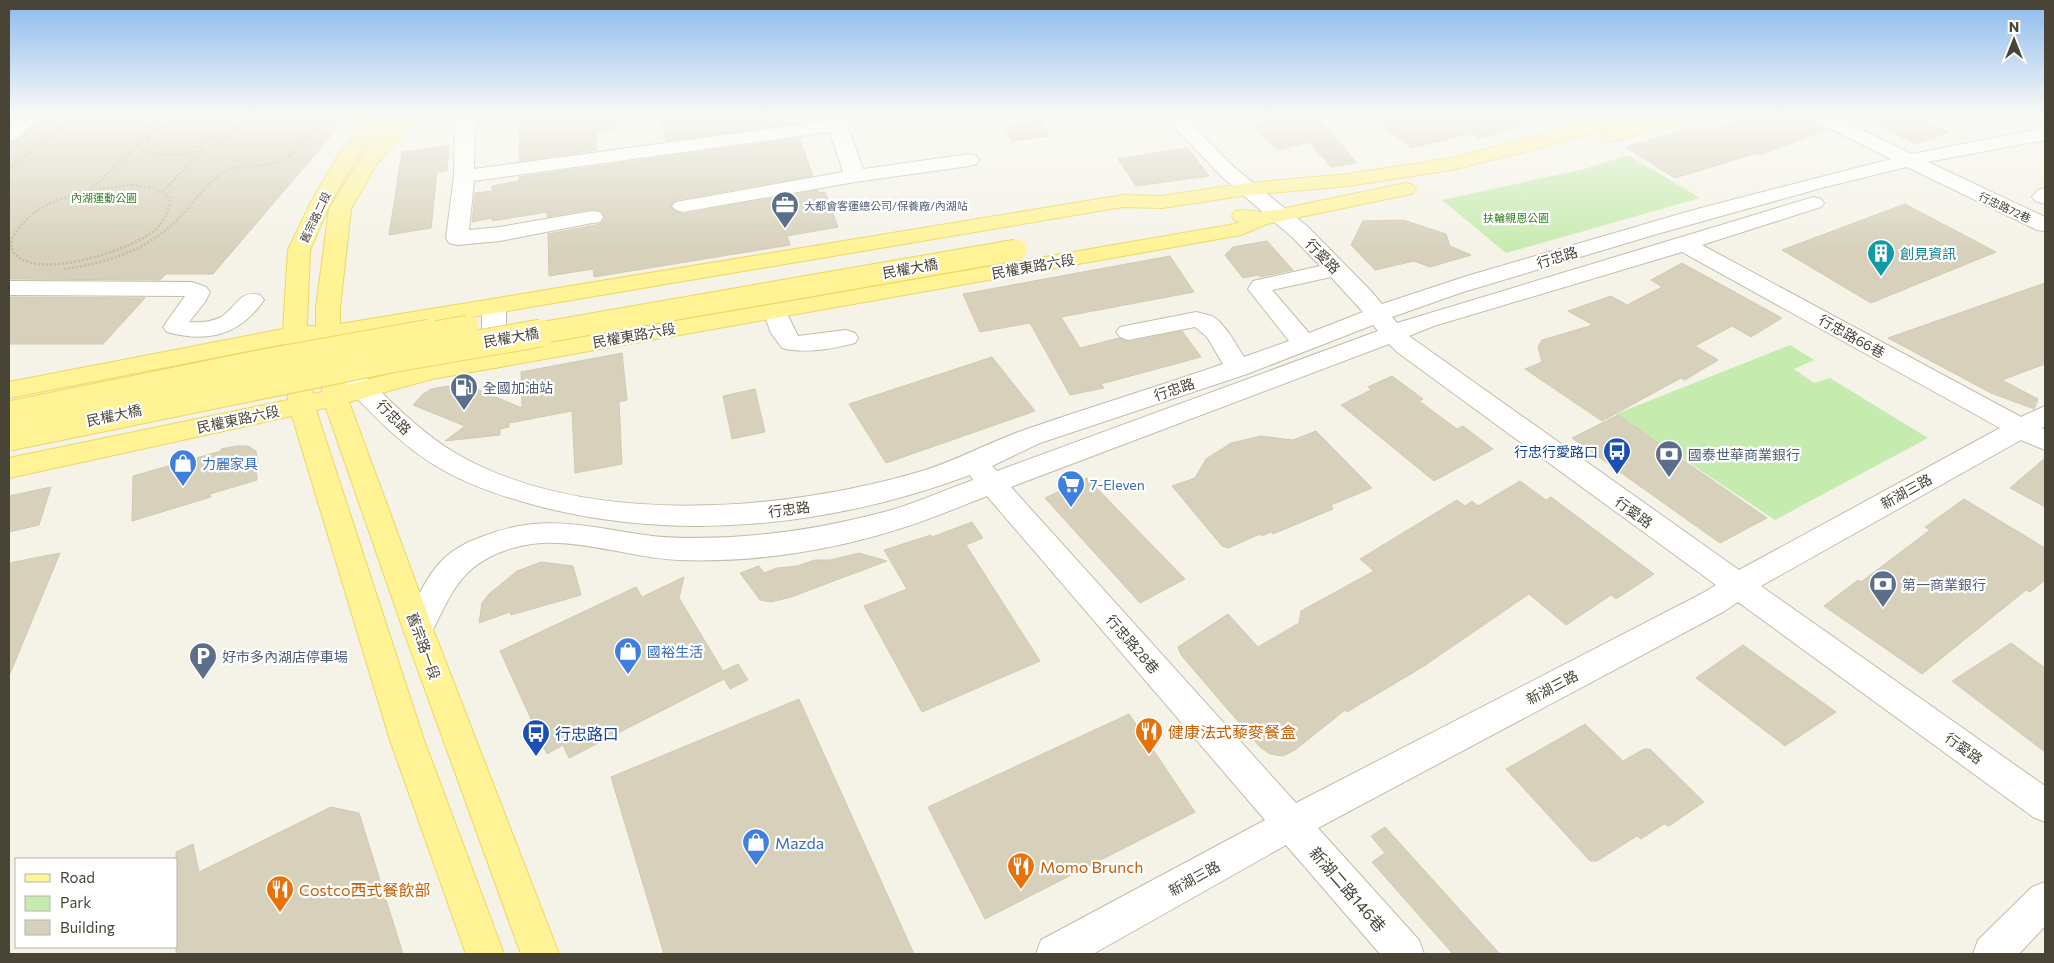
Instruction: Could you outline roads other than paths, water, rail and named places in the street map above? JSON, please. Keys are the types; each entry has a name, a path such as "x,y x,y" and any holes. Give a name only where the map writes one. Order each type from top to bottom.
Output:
{"main road":[{"name":"舊宗路二段","path":"295,334 299,250 321,202 345,161"},
{"name":"舊宗路二段","path":"328,334 328,308 340,210 369,161"},
{"path":"11,394 295,334 328,334 1013,218 1123,201 1162,202 1248,189 1348,180 1464,161"},
{"name":"民權東路六段","path":"9,468 301,405 432,371 1241,229 1271,217 1482,174 1527,161"},
{"path":"1011,242 1133,212 1162,202"},
{"name":"民權東路六段","path":"1011,242 1232,214 1271,217"},
{"name":"民權大橋","path":"9,415 388,340 1011,242"},
{"name":"民權大橋","path":"9,437 394,358 1011,242"},
{"path":"295,334 301,405 407,740 485,954"},
{"name":"舊宗路一段","path":"328,334 333,358 335,397 418,629 540,954"}],"street":[{"path":"464,161 457,238 500,234 592,217"},
{"path":"464,176 564,161"},
{"path":"850,161 855,176"},
{"path":"683,206 855,176 962,161"},
{"name":"行愛路","path":"1217,161 1248,189 1271,217 1335,269 1363,296 1385,325 1406,347 2045,806"},
{"name":"行忠路72巷","path":"1911,161 2045,225"},
{"name":"行忠路","path":"418,629 437,590 453,567 473,553 517,534 542,531 676,549 745,547 817,538 894,520 983,474 1385,325 1408,302 1748,201 1911,161"},
{"name":"行忠路","path":"333,358 414,438 461,468 502,486 547,499 667,516 729,516 800,508 869,496 922,481 983,474 1023,440 1304,344 1385,325 1426,321 1684,244 1790,209 1933,172 1989,161"},
{"name":"行忠路66巷","path":"1684,244 2045,441"},
{"path":"1304,344 1259,289 1261,286 1335,269"},
{"path":"9,288 192,289 198,292 196,298 177,321 175,327 184,330 214,328 228,323 252,300"},
{"path":"494,306 494,360"},
{"path":"775,311 783,333 791,343 800,344 846,338"},
{"path":"1128,332 1196,319 1204,320 1211,327 1238,368"},
{"name":"新湖三路","path":"1055,954 1291,824 1712,603 1738,586 2045,414"},
{"name":"行忠路28巷","path":"983,474 1291,824"},
{"name":"新湖二路146巷","path":"1291,824 1405,954"},
{"path":"1992,954 2045,900"}],"place":[{"name":"大都會客運總公司/保養廠/內湖站","path":"785,229"},
{"name":"創見資訊","path":"1881,277"},
{"name":"全國加油站","path":"464,411"},
{"name":"行忠行愛路口","path":"1617,475"},
{"name":"國泰世華商業銀行","path":"1669,478"},
{"name":"力麗家具","path":"183,487"},
{"name":"7-Eleven","path":"1071,508"},
{"name":"第一商業銀行","path":"1883,608"},
{"name":"國裕生活","path":"628,675"},
{"name":"好市多內湖店停車場","path":"203,680"},
{"name":"健康法式藜麥餐盒","path":"1149,755"},
{"name":"行忠路口","path":"536,757"},
{"name":"Mazda","path":"756,866"},
{"name":"Momo Brunch","path":"1021,890"},
{"name":"Costco西式餐飲部","path":"280,913"}],"park label":[{"name":"內湖運動公園","path":"104,197"},
{"name":"扶輪親恩公園","path":"1516,217"}]}
